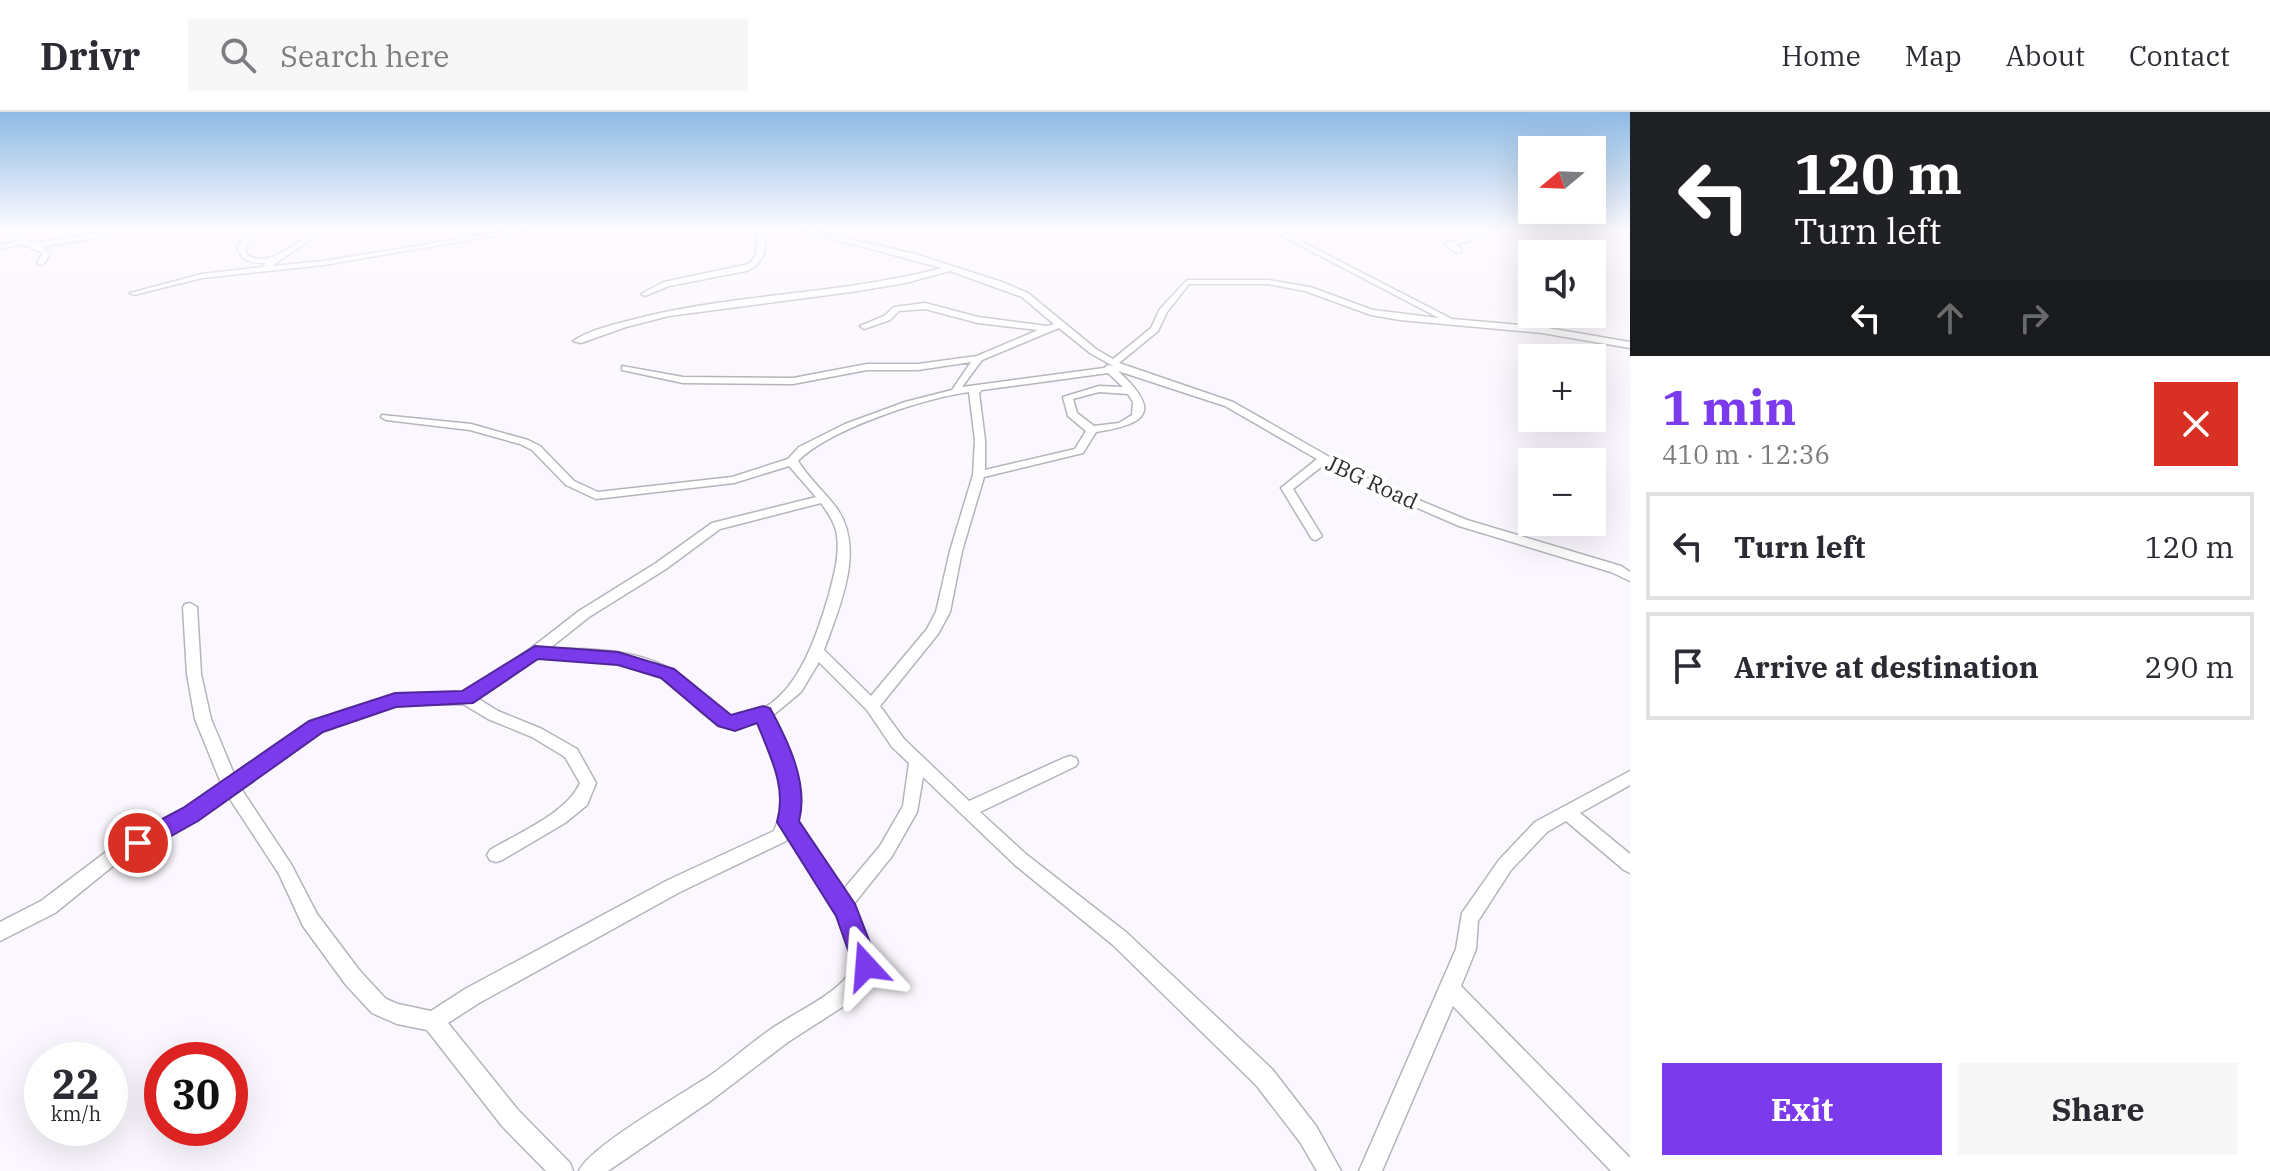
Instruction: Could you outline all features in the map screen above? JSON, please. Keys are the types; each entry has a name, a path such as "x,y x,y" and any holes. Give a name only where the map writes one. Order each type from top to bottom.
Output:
{"street":[{"path":"134,293 188,279"},
{"path":"645,294 667,284 693,279"},
{"path":"578,341 637,320 706,308 861,289 903,279"},
{"path":"979,475 1079,451 1092,430 1131,422 1138,416 1140,406 1115,367 1025,295 983,279"},
{"path":"1371,279 1456,323"},
{"path":"386,417 471,427 524,442 536,448 570,483 596,496 734,480 792,461 806,445 832,433 956,389 1066,377 1115,367 1155,329 1163,311 1185,284 1195,280 1242,280 1294,286 1371,312 1554,331 1630,345"},
{"path":"864,326 887,318 897,309 925,306 978,320 1048,329"},
{"path":"625,368 683,380 793,381 867,367 918,367 979,358 1061,324"},
{"path":"1093,351 1097,358 1094,370"},
{"path":"956,389 979,358"},
{"name":"JBG Road","path":"1115,367 1229,404 1323,460 1378,488 1463,523 1616,569 1630,577"},
{"path":"872,706 933,631 943,612 956,551 979,475 980,440 973,395 979,387"},
{"path":"1092,430 1072,414 1068,397 1099,389 1133,391"},
{"path":"1316,536 1287,488 1323,460"},
{"path":"535,652 618,659 657,668 677,680 725,721 735,723 763,714 804,678 836,592 845,541 839,520 792,461"},
{"path":"0,932 48,907 112,857 190,814 316,726 395,700 466,698 716,526 821,499"},
{"path":"190,607 194,674 203,719 231,787 285,869 310,920 353,978 379,1006 397,1014 433,1021 510,1118 562,1171"},
{"path":"816,650 872,706 898,743 967,810 1032,869 1120,939 1264,1077 1308,1134 1330,1171"},
{"path":"466,698 493,715 537,733 571,753 588,783 581,800 559,818 496,855"},
{"path":"433,1021 472,996 674,886 780,836 788,822 792,804 787,773 763,714"},
{"path":"842,905 886,851 901,827 911,807 917,761"},
{"path":"967,810 1070,762"},
{"path":"1370,1171 1466,949 1469,919 1505,865 1541,827 1630,777"},
{"path":"1568,813 1630,865"},
{"path":"590,1171 613,1151 716,1084 780,1036 849,993 866,966 842,905 788,822"},
{"path":"1450,989 1627,1171"}],"route":[{"path":"138,843 190,814 316,726 395,700 466,698 535,652 618,659 657,668 668,674 725,721 735,723 763,714 787,773 792,804 788,822 847,912 866,966"}]}
